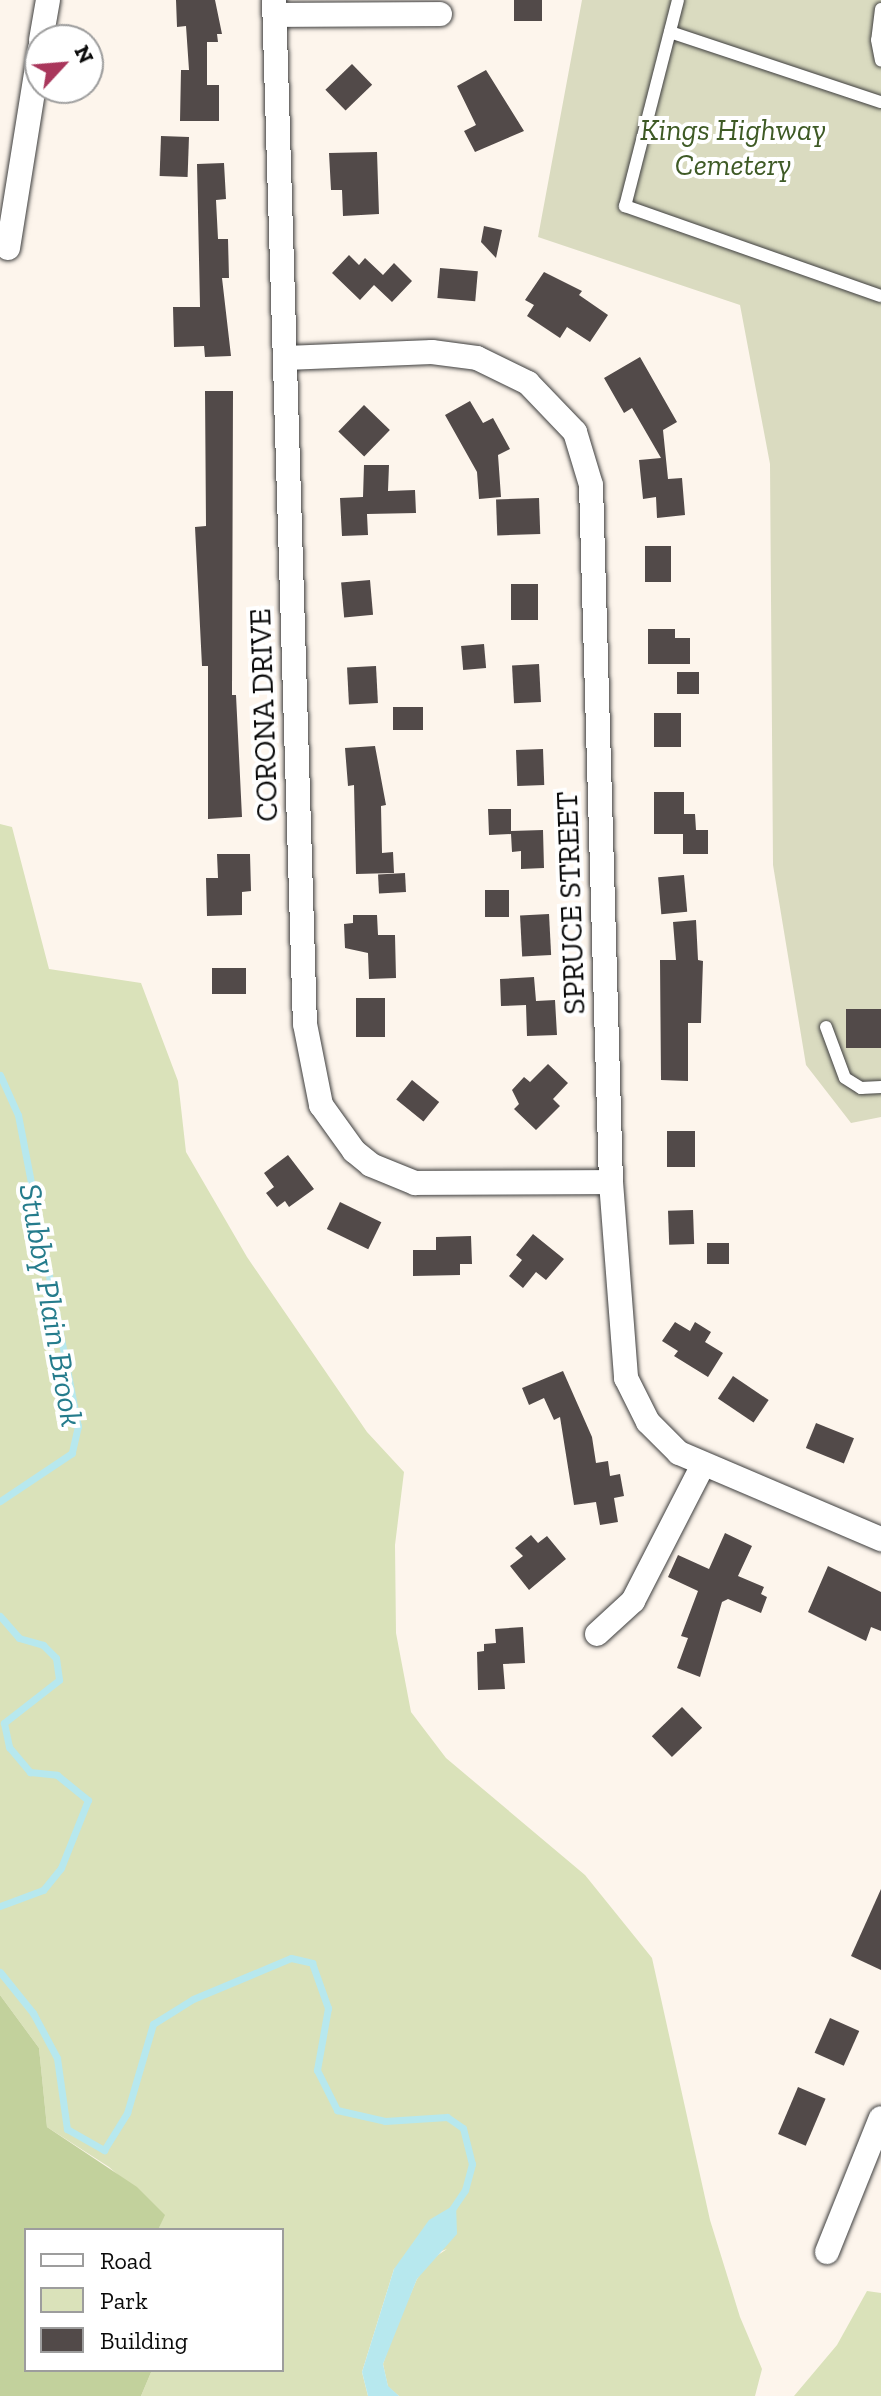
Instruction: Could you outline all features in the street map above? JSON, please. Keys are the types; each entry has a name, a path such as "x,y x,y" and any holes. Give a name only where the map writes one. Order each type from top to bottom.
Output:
{"street":[{"path":"44,24 48,0"},
{"path":"274,8 440,14"},
{"name":"CORONA DRIVE","path":"274,8 305,1024 321,1105 362,1158 415,1183 611,1182"},
{"path":"4,247 30,104"},
{"name":"SPRUCE STREET","path":"286,358 432,352 477,358 511,372 546,397 581,444 591,485 611,1182 620,1348 626,1378 656,1432 702,1467 881,1539"},
{"path":"597,1634 633,1601 702,1467"},
{"path":"827,2252 881,2118"}],"lane":[{"path":"678,0 625,206 881,296"},
{"path":"881,9 877,40 881,61"},
{"path":"670,32 881,102"},
{"path":"826,1027 845,1078 861,1088 881,1087"}],"green space":[{"name":"Kings Highway Cemetery","path":"582,0 881,0 881,1117 851,1123 806,1065 773,865 770,464 740,305 538,237"},
{"path":"0,824 12,827 49,969 141,983 178,1081 186,1152 247,1257 367,1432 404,1472 395,1545 396,1633 411,1712 446,1758 585,1875 652,1958 710,2220 740,2317 762,2369 755,2396 399,2396 388,2387 383,2364 417,2279 429,2261 447,2249 394,2269 362,2372 368,2396 141,2396 151,2372 284,2372 284,2228 159,2228 164,2215 109,2167 47,2127 39,2048 0,1995"},
{"path":"0,1995 39,2048 47,2127 137,2187 165,2215 159,2228 24,2228 24,2372 151,2372 141,2396 0,2396"},
{"path":"867,2291 881,2293 881,2396 794,2396 837,2345"}],"water":[{"path":"456,2204 457,2234 417,2279 383,2364 388,2386 399,2396 368,2396 362,2372 394,2269 429,2220"}],"building":[{"path":"176,0 215,0 222,34 217,34 218,42 207,42 207,85 219,85 219,121 180,121 181,70 189,70 186,26 177,27"},
{"path":"514,0 542,0 542,21 514,21"},
{"path":"352,64 372,85 346,111 325,90"},
{"path":"486,70 524,131 475,152 464,131 476,125 457,86"},
{"path":"161,136 189,137 188,177 160,176"},
{"path":"377,152 379,214 343,216 342,190 331,190 329,153"},
{"path":"224,163 226,199 216,200 218,239 228,239 229,278 222,278 231,356 205,357 204,346 174,347 173,307 200,307 197,164"},
{"path":"484,226 502,230 496,258 481,242"},
{"path":"349,255 359,265 365,258 383,275 394,263 412,281 392,302 374,285 360,300 332,273"},
{"path":"440,268 478,271 475,301 437,298"},
{"path":"544,272 582,291 579,295 608,315 590,342 567,327 560,338 527,316 534,305 525,300"},
{"path":"640,357 677,422 663,430 668,479 682,478 685,515 657,518 656,497 643,499 639,460 661,458 632,408 624,413 604,378"},
{"path":"205,391 233,391 232,695 236,695 242,817 208,819 208,666 202,666 195,527 206,526"},
{"path":"470,401 483,423 493,418 510,449 498,455 501,497 479,499 477,472 445,415"},
{"path":"364,405 390,430 364,457 338,432"},
{"path":"364,465 389,465 388,491 415,490 416,513 367,514 368,535 342,536 340,498 363,497"},
{"path":"539,498 540,534 497,535 496,500"},
{"path":"645,546 671,546 671,582 645,582"},
{"path":"370,580 373,615 344,617 341,583"},
{"path":"511,584 538,584 538,620 511,620"},
{"path":"648,629 675,629 675,638 690,638 690,664 648,664"},
{"path":"484,644 486,668 463,670 461,646"},
{"path":"539,664 541,702 514,703 512,665"},
{"path":"376,666 378,703 349,704 347,668"},
{"path":"677,672 699,672 699,694 677,694"},
{"path":"393,707 423,707 423,730 393,730"},
{"path":"654,713 681,713 681,747 654,747"},
{"path":"375,746 386,805 381,806 382,853 393,852 394,873 356,874 354,785 348,786 345,748"},
{"path":"543,749 544,785 517,786 516,750"},
{"path":"654,792 684,792 684,814 695,814 696,830 708,830 708,854 683,854 683,834 654,834"},
{"path":"488,809 511,809 511,831 543,830 544,868 521,869 521,851 512,852 511,834 489,835"},
{"path":"217,854 250,854 251,891 242,892 242,915 207,916 206,878 218,878"},
{"path":"405,873 406,892 379,893 378,874"},
{"path":"684,875 687,912 661,914 658,877"},
{"path":"485,890 509,890 509,917 485,917"},
{"path":"549,914 551,955 522,956 520,916"},
{"path":"353,915 377,915 378,935 395,935 396,978 369,979 368,953 345,948 344,924 353,923"},
{"path":"696,920 698,960 703,961 701,1023 688,1023 688,1081 661,1080 660,960 676,960 673,922"},
{"path":"212,968 246,968 246,994 212,994"},
{"path":"534,977 536,1001 555,1000 557,1035 527,1036 526,1005 501,1006 500,979"},
{"path":"356,998 385,998 385,1037 356,1037"},
{"path":"846,1009 881,1009 881,1048 846,1048"},
{"path":"548,1064 568,1083 553,1099 560,1106 536,1130 514,1109 519,1104 512,1090 524,1077 530,1082"},
{"path":"412,1080 439,1102 423,1121 396,1099"},
{"path":"667,1131 695,1131 695,1167 667,1167"},
{"path":"288,1155 314,1189 289,1207 285,1201 277,1207 266,1193 274,1187 264,1173"},
{"path":"340,1202 381,1222 368,1249 327,1229"},
{"path":"693,1210 694,1244 669,1245 668,1211"},
{"path":"533,1234 564,1259 546,1280 536,1272 523,1288 509,1276 522,1260 516,1255"},
{"path":"471,1236 472,1264 460,1264 460,1275 413,1276 413,1250 436,1250 436,1237"},
{"path":"707,1243 729,1243 729,1264 707,1264"},
{"path":"675,1322 690,1331 695,1322 711,1332 705,1342 723,1353 708,1377 674,1356 678,1351 662,1341"},
{"path":"563,1371 592,1437 596,1463 608,1461 610,1476 620,1474 624,1496 614,1498 618,1522 600,1525 596,1502 574,1505 560,1417 554,1420 544,1398 529,1405 522,1388"},
{"path":"733,1376 769,1400 754,1422 718,1398"},
{"path":"816,1423 854,1438 844,1463 806,1448"},
{"path":"725,1533 752,1546 738,1576 764,1587 761,1594 767,1597 761,1613 728,1599 722,1602 700,1677 677,1668 688,1638 681,1636 698,1591 668,1577 678,1555 709,1569"},
{"path":"531,1535 538,1543 547,1536 566,1559 529,1590 510,1566 523,1556 515,1548"},
{"path":"828,1566 881,1592 881,1631 871,1627 866,1641 808,1612"},
{"path":"523,1627 525,1663 503,1664 505,1689 478,1690 477,1652 484,1651 484,1644 496,1643 495,1629"},
{"path":"682,1707 702,1728 672,1757 652,1736"},
{"path":"881,1889 881,1970 851,1956"},
{"path":"830,2018 859,2031 844,2066 815,2053"},
{"path":"798,2087 826,2099 806,2146 778,2134"}],"waterway":[{"name":"Stubby Plain Brook","path":"0,1075 18,1115 78,1426 72,1453 0,1501"},
{"name":"Stubby Plain Brook","path":"0,1616 19,1638 43,1645 56,1658 59,1680 4,1723 9,1747 30,1772 57,1775 88,1800 61,1868 43,1890 0,1906"},
{"name":"Stubby Plain Brook","path":"0,1972 33,2013 57,2058 67,2129 104,2150 127,2113 153,2024 193,1999 291,1958 312,1963 328,2008 317,2070 337,2110 385,2121 447,2117 463,2128 472,2164 465,2190 451,2211"}]}
